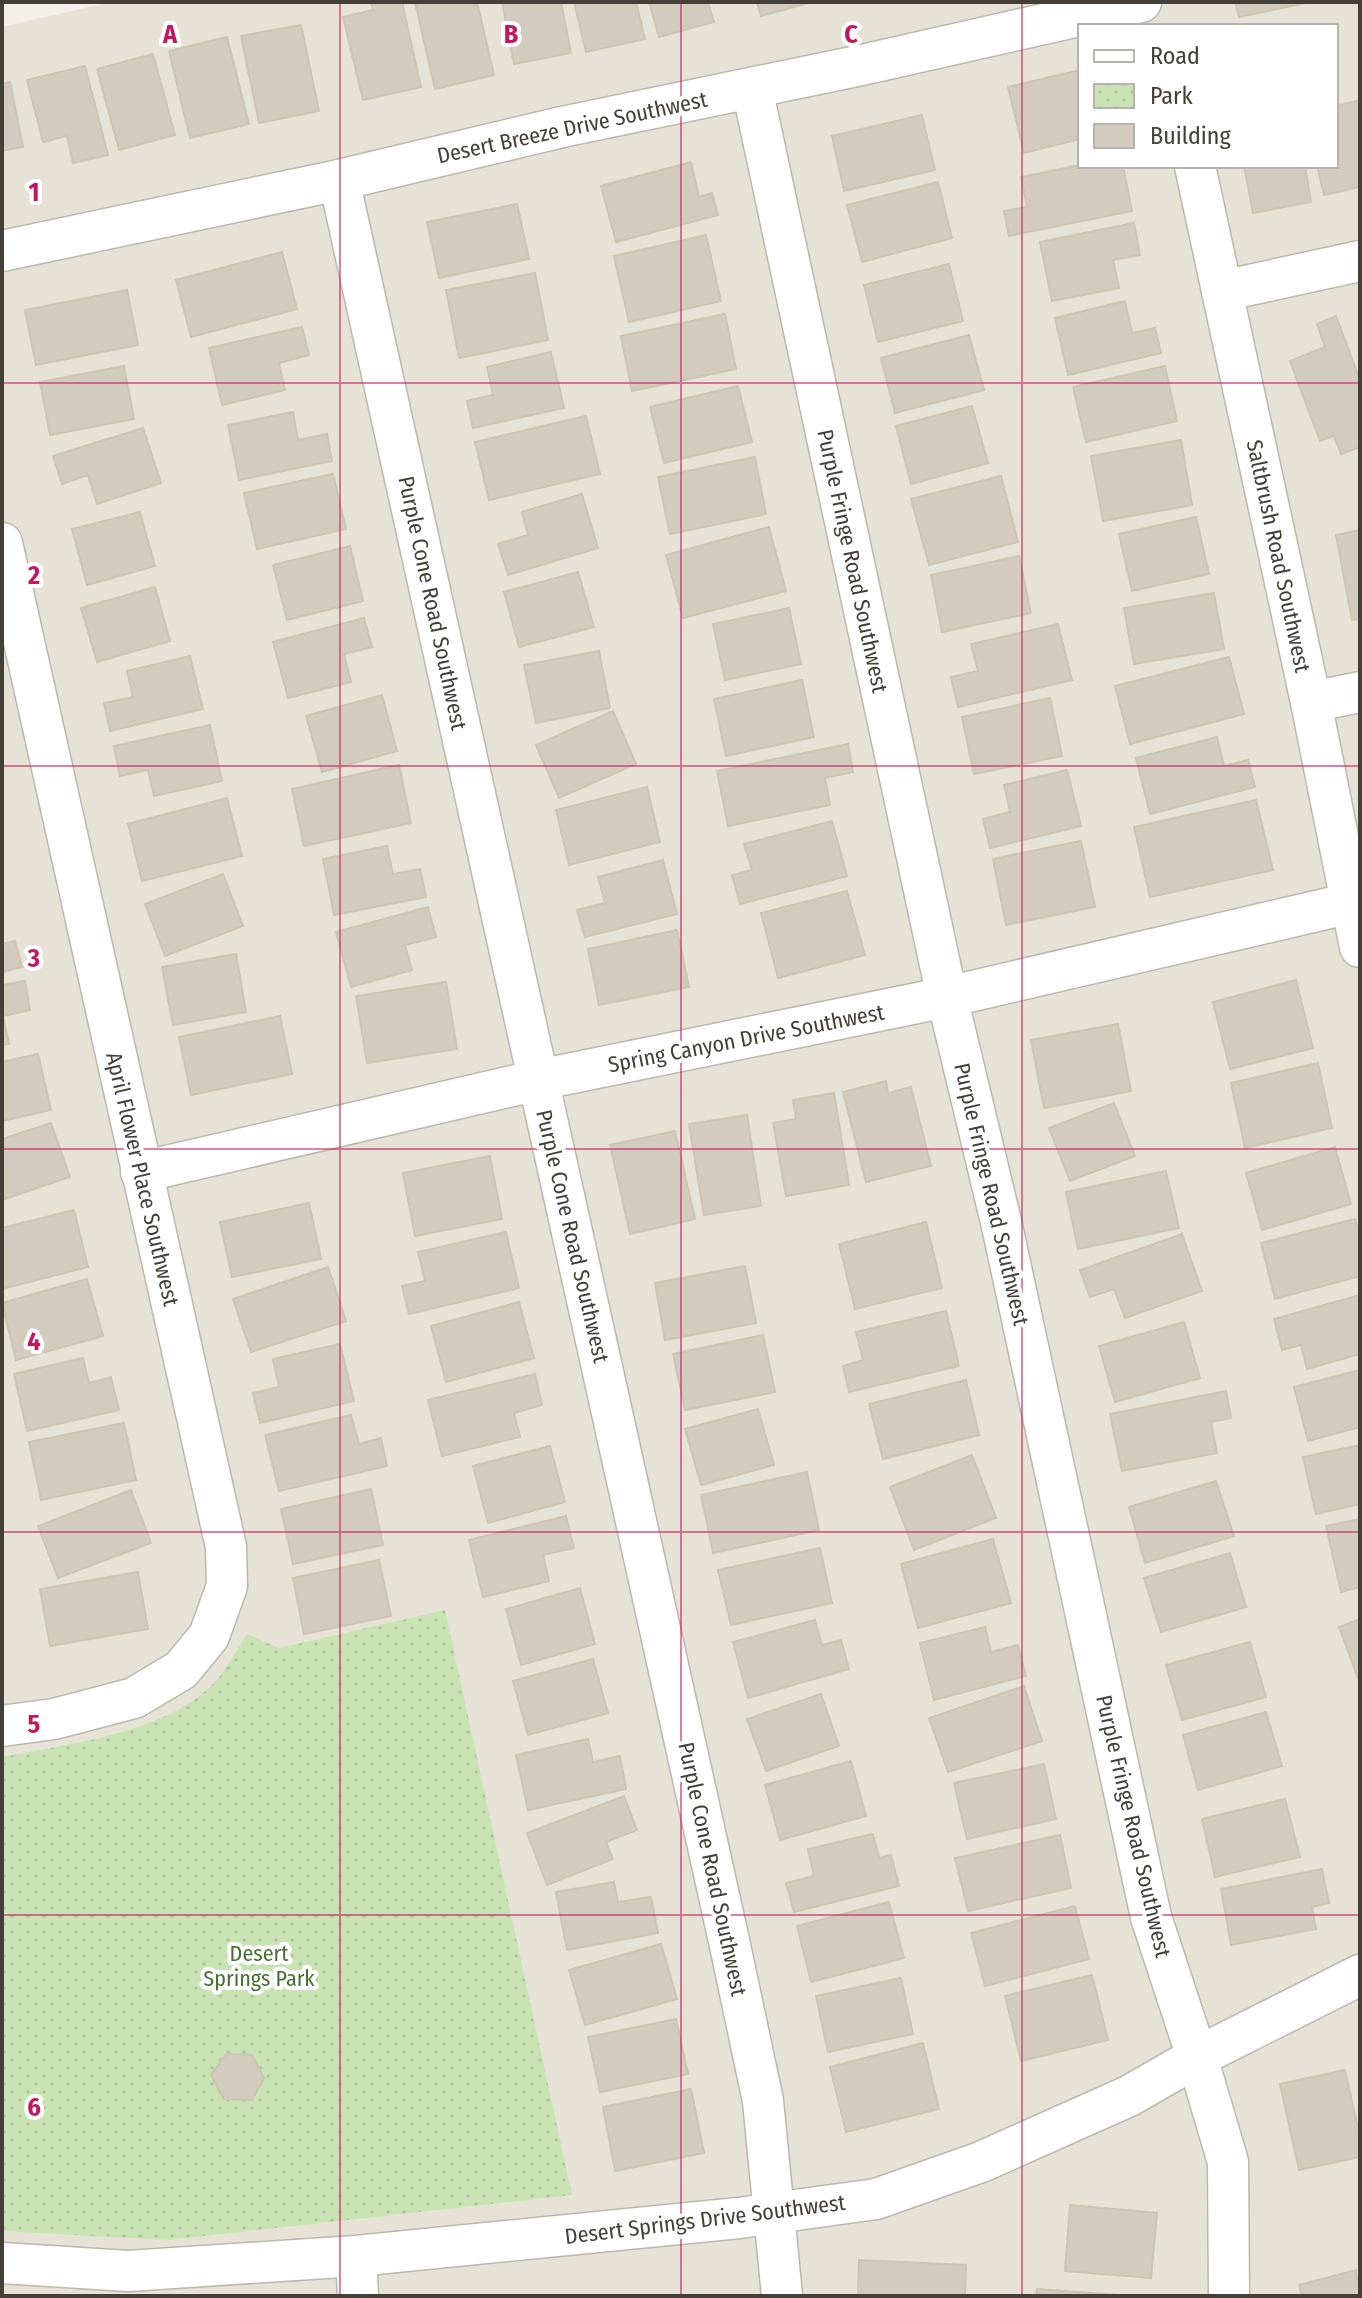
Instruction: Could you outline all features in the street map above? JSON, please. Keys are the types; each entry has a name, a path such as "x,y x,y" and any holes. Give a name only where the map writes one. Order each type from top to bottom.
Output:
{"street":[{"name":"Desert Breeze Drive Southwest","path":"2,251 339,180 562,127 1141,2"},
{"path":"1159,2 1164,24"},
{"name":"Purple Fringe Road Southwest","path":"752,88 947,997 1002,1226 1151,1917 1228,2162 1229,2296"},
{"name":"Saltbrush Road Southwest","path":"1195,168 1311,702 1360,947"},
{"name":"Purple Cone Road Southwest","path":"339,180 763,2101 782,2296"},
{"path":"1222,291 1360,261"},
{"name":"April Flower Place Southwest","path":"2,543 226,1547 227,1586 209,1636 181,1670 134,1698 54,1719 2,1726"},
{"path":"1311,702 1360,692"},
{"name":"Spring Canyon Drive Southwest","path":"141,1172 538,1080 947,997 1351,903"},
{"name":"Desert Springs Drive Southwest","path":"2,2263 127,2284 356,2256 774,2213 876,2199 981,2162 1129,2096 1197,2057 1360,1975"},
{"path":"356,2256 358,2296"}],"shaded area":[{"path":"111,2 1360,2 1360,2296 2,2296 2,27"}],"green space":[{"name":"Desert Springs Park","path":"445,1610 572,2195 168,2240 2,2231 2,1757 113,1734 168,1715 192,1702 212,1685 247,1634 279,1648"}],"building":[{"path":"371,2 402,2 421,87 363,100 343,17 373,10"},
{"path":"415,2 477,2 494,75 435,89"},
{"path":"502,2 561,2 571,53 514,64"},
{"path":"574,2 636,2 645,39 586,52"},
{"path":"649,2 708,2 714,22 659,37"},
{"path":"757,2 812,2 761,16"},
{"path":"1235,2 1306,2 1306,3 1239,17"},
{"path":"301,25 319,111 259,123 241,36"},
{"path":"227,37 249,124 190,138 169,51"},
{"path":"153,54 175,135 119,150 97,69"},
{"path":"85,66 108,155 73,163 67,136 43,142 27,80"},
{"path":"1078,70 1078,140 1024,153 1008,87"},
{"path":"10,82 23,147 2,151 2,84"},
{"path":"1360,100 1360,187 1324,195 1317,168 1338,168 1338,106"},
{"path":"922,115 935,170 844,191 832,136"},
{"path":"691,162 699,197 712,193 718,215 616,242 601,186"},
{"path":"1078,165 1078,168 1123,168 1132,211 1009,236 1004,211 1027,207 1021,177"},
{"path":"1244,168 1305,168 1311,202 1253,213"},
{"path":"938,182 952,238 862,262 847,205"},
{"path":"517,204 529,259 439,278 427,222"},
{"path":"1134,223 1140,255 1113,260 1119,288 1052,301 1040,242"},
{"path":"706,235 721,301 629,322 614,256"},
{"path":"282,252 297,309 191,337 176,280"},
{"path":"949,264 963,321 878,342 864,285"},
{"path":"535,273 548,340 459,358 446,290"},
{"path":"127,290 138,345 36,365 25,310"},
{"path":"1125,301 1132,333 1155,328 1161,353 1068,375 1055,318"},
{"path":"725,314 736,369 632,391 621,336"},
{"path":"1336,316 1360,380 1360,447 1341,454 1334,436 1320,441 1290,361 1325,347 1317,324"},
{"path":"302,327 309,355 279,363 285,390 222,405 209,348"},
{"path":"969,335 984,390 895,413 881,358"},
{"path":"551,352 564,408 473,428 467,401 493,395 487,367"},
{"path":"124,366 134,419 50,435 40,382"},
{"path":"1165,366 1177,421 1086,442 1073,387"},
{"path":"738,386 752,442 664,463 650,407"},
{"path":"972,406 988,463 911,484 896,426"},
{"path":"293,412 298,440 327,434 332,461 239,480 228,425"},
{"path":"586,416 600,474 489,500 475,442"},
{"path":"143,428 161,483 97,504 88,475 62,484 53,456"},
{"path":"1181,440 1192,505 1103,521 1091,456"},
{"path":"755,457 766,514 670,534 658,477"},
{"path":"333,474 346,529 257,549 244,493"},
{"path":"1001,476 1018,542 929,565 911,499"},
{"path":"582,494 598,548 508,575 498,544 528,535 522,512"},
{"path":"140,512 155,566 87,585 72,529"},
{"path":"1196,517 1209,574 1132,591 1119,534"},
{"path":"769,527 786,591 683,618 666,555"},
{"path":"1360,530 1360,619 1352,620 1336,535"},
{"path":"350,546 363,601 287,620 273,565"},
{"path":"1019,556 1031,613 942,632 931,575"},
{"path":"578,572 594,627 519,647 504,592"},
{"path":"155,587 170,641 97,662 81,608"},
{"path":"1214,593 1224,649 1134,664 1124,608"},
{"path":"789,608 801,664 725,680 713,624"},
{"path":"364,618 372,647 344,654 351,682 288,698 273,642"},
{"path":"1058,624 1072,680 958,707 951,677 978,671 971,644"},
{"path":"599,651 610,708 536,723 524,665"},
{"path":"190,656 203,709 110,731 104,703 133,697 127,671"},
{"path":"1229,657 1244,714 1130,744 1115,686"},
{"path":"802,680 814,737 726,756 714,699"},
{"path":"382,695 397,751 322,772 306,716"},
{"path":"1050,698 1062,756 974,774 962,717"},
{"path":"613,711 636,764 559,798 536,745"},
{"path":"210,725 222,781 154,796 148,770 120,776 114,746"},
{"path":"1217,737 1224,766 1248,760 1255,787 1150,814 1136,758"},
{"path":"848,744 853,772 825,778 830,805 728,826 717,771"},
{"path":"399,765 411,823 304,846 292,789"},
{"path":"1067,770 1081,826 990,848 983,819 1010,812 1004,785"},
{"path":"647,787 660,842 569,865 556,810"},
{"path":"227,798 242,856 142,881 128,824"},
{"path":"1256,800 1273,870 1150,897 1134,827"},
{"path":"832,821 847,876 740,904 732,875 752,870 744,844"},
{"path":"1081,841 1095,907 1006,925 993,859"},
{"path":"387,846 393,874 420,869 426,897 334,915 323,859"},
{"path":"663,860 677,914 585,937 577,910 605,903 598,877"},
{"path":"223,874 243,926 165,956 145,904"},
{"path":"847,891 865,955 778,978 761,913"},
{"path":"428,907 436,937 405,945 412,970 351,987 336,932"},
{"path":"677,930 689,987 599,1005 588,949"},
{"path":"15,941 22,967 2,972 2,944"},
{"path":"236,954 246,1012 173,1025 162,967"},
{"path":"1296,980 1313,1048 1230,1069 1213,1002"},
{"path":"25,981 30,1010 3,1016 9,1044 2,1045 2,985"},
{"path":"446,982 457,1049 367,1063 356,996"},
{"path":"280,1016 292,1074 191,1095 179,1037"},
{"path":"1118,1024 1131,1091 1044,1108 1031,1040"},
{"path":"38,1054 51,1110 2,1121 2,1062"},
{"path":"1318,1063 1332,1128 1245,1148 1231,1083"},
{"path":"886,1081 888,1093 911,1087 931,1166 866,1182 843,1092"},
{"path":"834,1093 849,1185 786,1196 773,1123 796,1119 793,1100"},
{"path":"1114,1103 1135,1156 1070,1181 1049,1128"},
{"path":"747,1115 761,1206 704,1215 689,1124"},
{"path":"51,1123 70,1177 2,1200 2,1139"},
{"path":"675,1131 695,1219 630,1234 610,1145"},
{"path":"1335,1147 1351,1204 1262,1230 1246,1173"},
{"path":"490,1156 502,1219 415,1236 403,1173"},
{"path":"1166,1171 1179,1228 1078,1249 1066,1192"},
{"path":"309,1203 321,1259 232,1277 220,1222"},
{"path":"74,1210 88,1267 2,1289 2,1228"},
{"path":"1355,1219 1360,1236 1360,1276 1275,1299 1261,1243"},
{"path":"926,1222 942,1288 855,1309 839,1244"},
{"path":"506,1232 519,1288 409,1314 402,1286 425,1281 418,1252"},
{"path":"1182,1234 1202,1291 1125,1318 1114,1289 1090,1297 1080,1270"},
{"path":"745,1266 756,1323 665,1340 655,1283"},
{"path":"328,1267 346,1321 251,1352 233,1299"},
{"path":"87,1279 103,1336 16,1360 2,1303"},
{"path":"1360,1295 1360,1354 1307,1369 1301,1345 1282,1350 1274,1319"},
{"path":"519,1302 534,1358 446,1382 431,1326"},
{"path":"946,1311 959,1366 849,1392 843,1366 863,1360 856,1332"},
{"path":"1184,1322 1200,1378 1115,1402 1099,1346"},
{"path":"763,1335 775,1392 685,1410 673,1354"},
{"path":"340,1344 354,1401 260,1423 253,1393 279,1387 273,1359"},
{"path":"83,1358 89,1383 111,1377 119,1410 27,1431 14,1374"},
{"path":"1360,1370 1360,1427 1308,1441 1294,1387"},
{"path":"535,1374 542,1405 514,1413 520,1437 442,1456 428,1400"},
{"path":"966,1380 979,1435 883,1459 869,1404"},
{"path":"1226,1391 1231,1418 1211,1422 1217,1453 1122,1471 1110,1414"},
{"path":"758,1409 774,1465 701,1485 685,1429"},
{"path":"351,1415 359,1444 381,1438 387,1466 279,1491 265,1435"},
{"path":"124,1423 136,1480 41,1500 29,1442"},
{"path":"1360,1445 1360,1504 1316,1514 1303,1457"},
{"path":"550,1446 565,1502 488,1523 473,1466"},
{"path":"972,1455 996,1518 914,1550 890,1487"},
{"path":"807,1472 819,1530 713,1553 701,1495"},
{"path":"1216,1481 1234,1536 1145,1563 1129,1507"},
{"path":"371,1489 383,1545 293,1564 281,1509"},
{"path":"131,1490 151,1543 58,1578 38,1526"},
{"path":"566,1516 574,1548 543,1555 549,1581 483,1597 469,1540"},
{"path":"1360,1519 1360,1587 1341,1592 1326,1526"},
{"path":"993,1539 1011,1603 918,1628 901,1564"},
{"path":"820,1548 832,1603 731,1625 718,1570"},
{"path":"1230,1553 1246,1607 1161,1632 1144,1578"},
{"path":"379,1560 391,1616 304,1634 293,1578"},
{"path":"138,1572 148,1629 50,1646 40,1589"},
{"path":"580,1588 595,1644 521,1665 506,1609"},
{"path":"1360,1619 1360,1677 1358,1678 1339,1627"},
{"path":"815,1620 822,1645 841,1640 849,1669 748,1698 733,1642"},
{"path":"985,1627 991,1652 1018,1645 1026,1676 934,1700 920,1643"},
{"path":"1250,1642 1266,1697 1182,1720 1166,1665"},
{"path":"593,1659 608,1713 528,1735 513,1681"},
{"path":"1024,1686 1042,1741 948,1772 929,1718"},
{"path":"821,1694 839,1746 766,1771 747,1719"},
{"path":"1266,1712 1282,1766 1198,1790 1183,1735"},
{"path":"588,1739 593,1762 620,1756 626,1789 528,1810 516,1755"},
{"path":"851,1761 866,1816 780,1840 765,1785"},
{"path":"1044,1764 1056,1819 967,1839 954,1783"},
{"path":"624,1796 637,1830 606,1842 613,1859 547,1885 527,1833"},
{"path":"1285,1799 1300,1857 1215,1877 1202,1819"},
{"path":"873,1834 879,1858 891,1855 899,1886 794,1912 786,1883 814,1876 808,1849"},
{"path":"1060,1835 1071,1888 968,1911 955,1858"},
{"path":"1322,1869 1329,1903 1312,1907 1316,1929 1231,1945 1221,1889"},
{"path":"614,1882 618,1902 651,1897 658,1933 567,1950 556,1892"},
{"path":"889,1902 904,1958 811,1982 797,1926"},
{"path":"1075,1906 1089,1959 985,1986 971,1933"},
{"path":"661,1944 677,1999 585,2025 569,1970"},
{"path":"1092,1975 1108,2040 1021,2061 1005,1996"},
{"path":"901,1978 913,2034 828,2052 816,1996"},
{"path":"676,2019 688,2074 600,2092 588,2037"},
{"path":"923,2043 939,2109 846,2132 830,2067"},
{"path":"226,2054 252,2055 264,2078 252,2100 224,2099 211,2075"},
{"path":"1345,2070 1360,2137 1360,2157 1299,2170 1280,2084"},
{"path":"691,2089 704,2153 615,2171 603,2107"},
{"path":"1070,2205 1157,2213 1151,2278 1065,2271"},
{"path":"859,2260 966,2265 965,2296 858,2296"},
{"path":"1356,2270 1360,2296 1302,2296 1299,2285"},
{"path":"1037,2289 1131,2296 1036,2296"}]}
